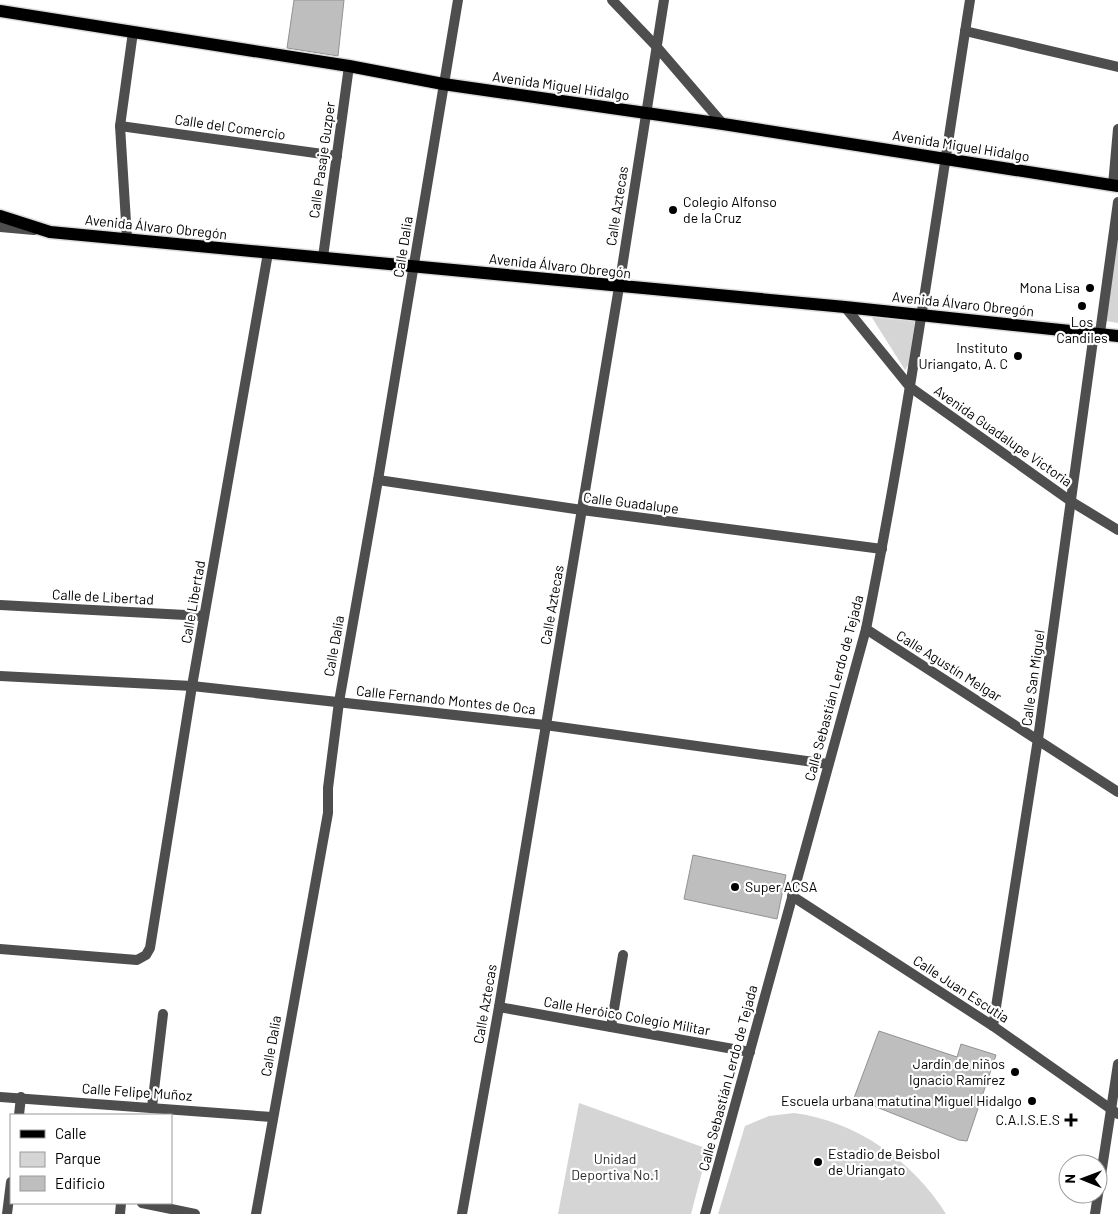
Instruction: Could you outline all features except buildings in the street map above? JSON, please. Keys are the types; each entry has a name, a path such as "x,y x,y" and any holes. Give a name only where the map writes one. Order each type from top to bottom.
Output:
{"main road":[{"name":"Avenida Miguel Hidalgo","path":"0,11 349,66 443,84 724,124 1115,185"},
{"name":"Avenida Álvaro Obregón","path":"0,216 50,232 845,307 1118,336"}],"street":[{"name":"Calle Dalia","path":"256,1214 272,1116 328,813 328,788 338,702 378,480 458,0"},
{"path":"612,0 656,46 724,124"},
{"name":"Calle Aztecas","path":"462,1214 499,1006 582,510 664,0"},
{"name":"Calle Sebastián Lerdo de Tejada","path":"705,1214 866,630 910,387 970,0"},
{"path":"965,31 1118,67"},
{"path":"127,238 120,126 133,32"},
{"name":"Calle Pasaje Guzper","path":"322,257 349,66"},
{"name":"Calle del Comercio","path":"120,126 337,156"},
{"path":"1115,185 1118,129"},
{"name":"Calle San Miguel","path":"992,1026 1038,739 1118,202"},
{"path":"0,228 50,232"},
{"name":"Calle Libertad","path":"0,948 137,960 146,955 150,948 192,686 268,253"},
{"name":"Avenida Guadalupe Victoria","path":"845,307 910,387 1072,502 1118,530"},
{"name":"Calle Guadalupe","path":"378,480 582,510 882,549"},
{"name":"Calle de Libertad","path":"0,605 204,616"},
{"name":"Calle Agustín Melgar","path":"866,630 1118,792"},
{"name":"Calle Fernando Montes de Oca","path":"0,676 192,686 545,725 828,764"},
{"name":"Calle Juan Escutia","path":"792,896 992,1026 1115,1111"},
{"path":"611,1027 623,954"},
{"name":"Calle Heróico Colegio Militar","path":"499,1006 750,1052"},
{"path":"152,1107 163,1014"},
{"path":"1095,1214 1115,1111 1118,1064"},
{"name":"Calle Felipe Muñoz","path":"0,1097 272,1116"},
{"path":"19,1114 21,1097"},
{"path":"7,1214 10,1190"},
{"path":"147,1204 195,1214"}],"green space":[{"path":"1118,232 1118,323 1106,321"},
{"path":"869,313 915,320 909,364 905,370"},
{"name":"Unidad Deportiva No.1","path":"579,1103 708,1149 691,1214 558,1214"},
{"name":"Estadio de Beisbol de Uriangato","path":"794,1113 817,1117 839,1125 861,1134 881,1147 917,1177 946,1214 718,1214 745,1126 769,1116"}],"place":[{"name":"Colegio Alfonso de la Cruz","path":"673,210"},
{"name":"Mona Lisa","path":"1090,288"},
{"name":"Los Candiles","path":"1082,306"},
{"name":"Instituto Uriangato, A. C","path":"1018,356"},
{"name":"Super ACSA","path":"735,887"},
{"name":"Jardín de niños Ignacio Ramírez","path":"1015,1072"},
{"name":"Escuela urbana matutina Miguel Hidalgo","path":"1032,1101"},
{"name":"C.A.I.S.E.S","path":"1071,1120"},
{"name":"Estadio de Beisbol de Uriangato","path":"818,1162"}]}
